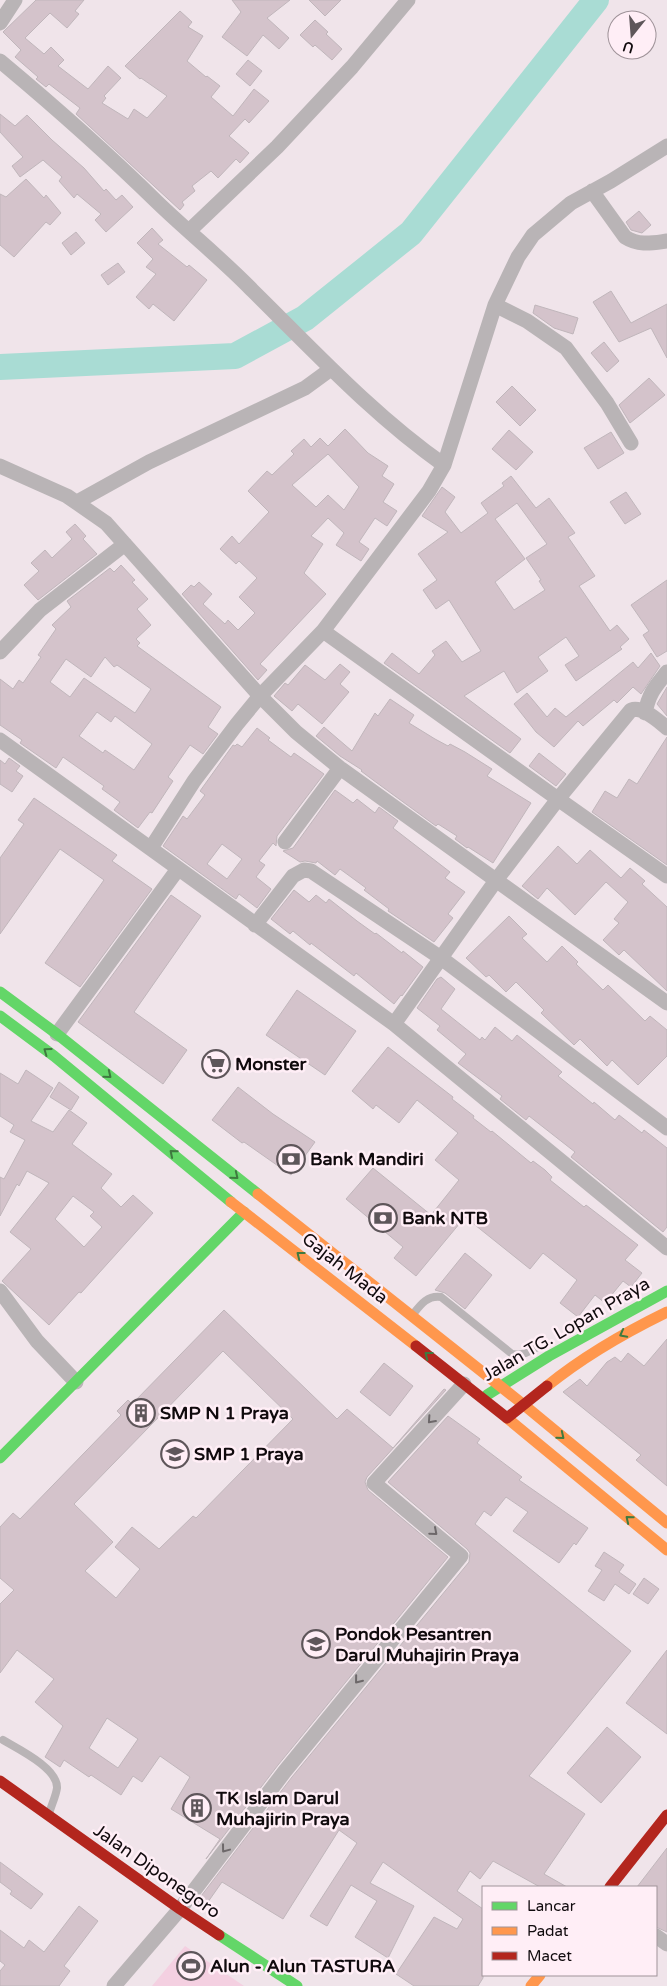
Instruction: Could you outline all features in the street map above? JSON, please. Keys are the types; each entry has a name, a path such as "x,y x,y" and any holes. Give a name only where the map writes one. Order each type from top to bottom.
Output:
{"main road":[{"name":"Gajah Mada","path":"0,992 57,1034 412,1315 667,1523"},
{"name":"Gajah Mada","path":"0,1016 54,1056 135,1121 244,1212 483,1398 667,1550"},
{"path":"0,1458 244,1212"},
{"name":"Jalan TG. Lopan Praya","path":"483,1398 549,1356 667,1291"},
{"name":"Jalan TG. Lopan Praya","path":"507,1418 570,1367 619,1336 667,1312"},
{"name":"Jalan Diponegoro","path":"0,1781 180,1909 296,1986"},
{"path":"611,1886 667,1815"}],"street":[{"path":"0,23 15,0"},
{"path":"189,232 277,147 352,67 408,0"},
{"path":"0,61 127,172 251,289 352,391 411,442 444,465"},
{"path":"151,848 194,781 260,696 323,631 385,551 428,491 444,465 495,305 518,257 533,235 571,203 667,146"},
{"path":"592,191 625,237 631,242 640,244 667,240"},
{"path":"495,305 527,321 566,348 607,403 631,443"},
{"path":"77,502 149,462 305,388 331,369"},
{"path":"0,466 77,502 106,522 260,696 296,732 340,768 667,1003"},
{"path":"0,652 40,610 125,544"},
{"path":"323,631 667,876"},
{"path":"645,712 654,687 667,672"},
{"path":"394,1024 497,879 627,713 634,708 645,712 667,728"},
{"path":"0,740 394,1024 667,1248"},
{"path":"285,842 340,768"},
{"path":"57,1034 178,868"},
{"path":"255,925 293,876 297,872 307,869 441,958 667,1128"},
{"path":"0,1291 37,1341 76,1382"},
{"path":"114,1986 180,1909 285,1771 461,1556 374,1482 464,1384"}],"lane":[{"path":"412,1315 426,1300 438,1296 512,1354 518,1356 524,1354 553,1340"},
{"path":"597,1320 612,1322"},
{"path":"3,1740 31,1757 55,1777 57,1787 48,1816"}],"shaded area":[{"name":"Alun - Alun TASTURA","path":"185,1946 244,1986 152,1986"}],"building":[{"path":"36,0 84,0 75,11 79,14 67,28 50,13 25,38 44,54 51,47 64,60 58,66 88,89 108,66 121,78 104,96 106,98 102,103 128,119 134,109 147,118 167,96 140,79 125,66 180,11 192,22 188,27 203,36 187,61 220,86 211,97 233,116 254,89 269,101 249,123 245,119 229,136 249,153 240,163 236,159 218,178 211,171 192,186 195,191 182,202 184,205 180,210 76,114 80,108 49,84 46,87 36,79 38,77 15,57 21,50 3,32"},
{"path":"232,0 290,0 267,18 289,38 279,49 263,35 247,56 222,37 241,12"},
{"path":"309,0 341,0 325,16"},
{"path":"315,20 342,49 332,60 300,35"},
{"path":"248,60 262,71 250,86 236,74"},
{"path":"0,114 15,126 27,115 84,168 104,191 106,189 116,200 122,195 133,207 106,232 95,220 101,214 77,194 74,198 59,181 62,177 43,160 20,177 12,166 23,157 0,132"},
{"path":"26,179 44,198 46,195 61,213 50,225 46,222 14,257 0,245 0,194 6,197"},
{"path":"639,211 651,225 642,233 631,230 626,222"},
{"path":"152,228 163,240 158,244 207,280 174,321 153,304 149,309 136,297 156,274 146,267 153,259 137,243"},
{"path":"76,232 85,243 71,255 62,243"},
{"path":"118,263 125,272 108,285 101,275"},
{"path":"611,291 631,323 667,304 667,358 651,328 619,342 593,302"},
{"path":"535,305 578,318 573,334 554,328 533,313"},
{"path":"604,342 619,361 607,372 591,353"},
{"path":"649,378 665,395 630,423 619,405"},
{"path":"512,386 536,410 520,426 496,402"},
{"path":"345,429 368,453 388,466 382,476 394,484 383,502 397,511 387,526 375,518 359,542 369,549 361,561 336,545 344,533 328,518 311,536 323,544 304,573 326,594 260,664 267,670 258,680 182,594 191,585 194,587 199,582 212,594 203,604 225,624 228,620 238,630 255,613 239,597 257,578 239,561 236,564 220,549 232,536 239,544 269,512 248,491 267,471 272,475 294,454 291,451 304,439 311,447 320,438 328,446","holes":["328,454 359,487 344,510 328,495 316,507 292,485"]},
{"path":"509,430 533,452 516,470 492,449"},
{"path":"611,432 624,453 598,469 584,448"},
{"path":"511,476 536,508 549,498 575,533 568,537 595,576 579,586 610,631 617,625 629,639 620,647 622,649 576,681 565,665 579,656 566,637 538,657 548,671 517,693 504,671 464,696 521,739 510,753 384,663 392,653 419,674 435,655 432,651 446,641 462,662 481,651 449,600 436,609 423,590 437,580 418,554 448,532 422,516 442,487 455,497 445,512 461,533 488,513 481,503 504,486 502,483","holes":["517,503 547,544 526,558 541,580 539,581 545,590 514,610 495,582 525,559 495,519"]},
{"path":"626,492 641,514 625,524 610,502"},
{"path":"75,524 86,536 83,539 97,554 38,600 24,585 39,571 31,563 45,550 52,558 72,539 66,532"},
{"path":"121,565 135,580 132,582 148,599 137,609 151,625 136,639 140,643 137,646 221,707 208,727 218,734 203,754 190,745 168,777 173,781 152,813 150,812 138,828 114,810 120,802 102,789 104,786 63,757 56,768 20,743 22,740 0,725 0,679 13,689 19,680 23,683 41,657 38,655 56,629 52,625 71,607 67,601 110,568 114,572","holes":["105,657 114,667 117,665 151,689 135,713 84,678 70,697 50,682 66,659 91,677","97,712 111,722 115,716 152,744 134,770 105,750 103,753 79,736"]},
{"path":"667,580 667,651 657,657 643,635 649,631 631,605"},
{"path":"651,653 660,666 641,694 633,687 617,703 614,700 583,726 578,721 554,747 536,732 514,704 527,693 547,717 555,708 566,717 633,662 638,668"},
{"path":"340,664 350,672 340,684 349,692 322,724 298,704 292,711 274,696 285,683 288,685 305,665 325,680"},
{"path":"667,687 667,716 657,704"},
{"path":"390,699 414,715 409,723 448,746 450,744 465,752 492,769 487,776 531,803 493,863 455,839 457,836 438,824 436,826 362,770 340,756 316,736 324,727 352,751 375,713 378,716"},
{"path":"257,728 270,738 268,740 291,757 294,753 324,774 277,836 276,846 273,843 259,861 265,865 256,877 271,889 257,908 239,894 236,899 163,846 183,816 187,819 205,795 200,791 233,745 237,744 242,747","holes":["222,844 242,859 227,879 207,864"]},
{"path":"667,737 667,865 592,812 605,791 617,798 629,779 637,784"},
{"path":"539,753 566,774 556,786 529,766"},
{"path":"9,758 20,766 16,771 23,776 12,792 0,784 0,760 5,764"},
{"path":"335,790 353,803 357,799 375,813 379,807 398,821 393,828 450,872 445,878 465,892 448,914 453,918 434,942 388,911 389,909 364,890 366,888 340,869 335,875 317,861 316,863 300,862 283,851 293,848"},
{"path":"34,798 117,855 112,861 152,889 80,987 45,963 104,880 60,849 0,934 0,858 24,824 18,820"},
{"path":"558,846 577,864 590,850 621,878 630,868 645,881 642,884 667,907 667,991 624,950 619,955 603,940 619,923 614,919 628,902 606,882 575,915 547,888 538,899 522,886"},
{"path":"294,890 309,902 316,895 326,903 329,899 423,967 394,1004 356,973 354,976 311,943 310,945 293,931 290,934 271,919"},
{"path":"171,895 201,916 134,1012 187,1050 163,1084 78,1022"},
{"path":"509,916 527,934 522,938 547,962 562,946 578,962 576,964 603,990 608,985 645,1021 650,1016 667,1030 667,1056 638,1085 612,1060 607,1066 580,1039 574,1045 541,1013 544,1010 516,982 506,992 489,975 486,977 466,958"},
{"path":"441,977 455,989 441,1009 480,1040 482,1037 485,1040 495,1027 512,1041 517,1035 562,1072 558,1076 593,1104 594,1102 615,1120 619,1115 642,1133 644,1130 667,1148 667,1227 663,1232 571,1157 575,1152 529,1116 526,1120 500,1099 502,1096 458,1063 466,1054 437,1030 440,1026 417,1008 437,979"},
{"path":"297,990 356,1031 325,1075 266,1035"},
{"path":"388,1047 453,1097 452,1099 474,1116 473,1118 531,1163 533,1161 545,1170 552,1177 550,1180 584,1207 586,1205 638,1245 625,1260 642,1273 631,1287 623,1281 605,1303 595,1295 578,1317 560,1303 577,1280 543,1253 530,1269 465,1217 416,1276 394,1258 403,1247 346,1199 373,1168 431,1215 459,1180 435,1160 458,1133 417,1100 399,1123 376,1105 373,1109 352,1091"},
{"path":"26,1070 53,1088 31,1121 53,1132 69,1110 87,1123 72,1144 112,1174 101,1188 121,1207 133,1195 153,1213 81,1293 79,1292 49,1325 2,1281 31,1249 10,1232 49,1183 27,1171 19,1186 17,1184 0,1216 0,1177 4,1179 25,1140 10,1132 14,1125 0,1116 0,1073 18,1084","holes":["73,1196 94,1212 90,1216 102,1227 84,1247 55,1219"]},
{"path":"59,1082 79,1097 71,1110 50,1097"},
{"path":"238,1087 273,1114 315,1142 291,1175 244,1142 242,1143 212,1120"},
{"path":"465,1253 492,1275 465,1309 445,1293 435,1290"},
{"path":"224,1310 337,1419 347,1409 393,1448 444,1389 446,1390 367,1477 365,1482 368,1490 448,1557 278,1765 206,1859 220,1839 171,1809 190,1777 160,1756 142,1782 133,1776 121,1795 64,1760 60,1767 45,1757 63,1726 35,1702 54,1679 17,1650 0,1673 0,1604 14,1590 0,1578 0,1527 13,1513 20,1519 121,1415 117,1411 128,1400 132,1404","holes":["223,1351 293,1419 196,1518 193,1516 159,1549 132,1527 115,1547 140,1569 116,1598 85,1571 113,1542 74,1504","107,1718 138,1739 118,1768 89,1748"]},
{"path":"667,1339 667,1486 636,1460 641,1455 563,1392 580,1379 587,1386 607,1362 615,1357 621,1362 628,1353 644,1366"},
{"path":"384,1363 413,1386 390,1416 360,1392"},
{"path":"448,1416 480,1439 477,1443 522,1477 519,1480 588,1528 576,1545 574,1543 559,1563 513,1531 528,1512 506,1497 491,1516 484,1511 475,1524 631,1651 529,1776 585,1814 544,1874 565,1886 538,1886 493,1861 480,1879 470,1871 457,1891 482,1908 483,1978 478,1986 414,1986 396,1974 434,1917 457,1929 463,1919 383,1862 370,1883 414,1906 388,1958 355,1937 377,1901 351,1885 327,1926 310,1916 357,1843 339,1830 283,1919 222,1882 203,1909 195,1904 292,1777 469,1562 470,1553 467,1549 388,1482"},
{"path":"604,1552 624,1565 619,1572 636,1584 629,1594 615,1584 604,1601 588,1591 602,1570 595,1566"},
{"path":"644,1578 659,1589 648,1604 633,1594"},
{"path":"667,1650 667,1734 626,1703"},
{"path":"607,1727 641,1757 601,1803 567,1773"},
{"path":"667,1848 667,1932 657,1927 657,1886 638,1886"},
{"path":"0,1862 43,1894 31,1909 10,1894 12,1891 0,1882"},
{"path":"79,1906 98,1921 64,1966 70,1971 59,1986 0,1986 0,1971 5,1965 0,1961 0,1930 24,1948 29,1940 44,1952"}],"waterway":[{"path":"0,367 235,356 305,318 411,233 596,0"}],"traffic: fast":[{"path":"0,992 57,1034 258,1194"},
{"path":"0,1016 54,1056 231,1202"},
{"path":"0,1458 244,1212"},
{"path":"487,1395 549,1356 667,1291"},
{"path":"219,1935 297,1986"}],"traffic: slow":[{"path":"258,1194 524,1405"},
{"path":"231,1202 416,1346"},
{"path":"547,1386 605,1346 667,1312"},
{"path":"524,1405 667,1523"},
{"path":"507,1418 667,1550"},
{"path":"531,1986 539,1976"}],"traffic: jam":[{"path":"416,1346 507,1418 547,1386"},
{"path":"0,1781 219,1935"},
{"path":"611,1886 667,1815"}],"place":[{"name":"Monster","path":"216,1064"},
{"name":"Bank Mandiri","path":"291,1159"},
{"name":"Bank NTB","path":"383,1218"},
{"name":"SMP N 1 Praya","path":"141,1413"},
{"name":"SMP 1 Praya","path":"175,1454"},
{"name":"Pondok Pesantren Darul Muhajirin Praya","path":"316,1644"},
{"name":"TK Islam Darul Muhajirin Praya","path":"197,1808"},
{"name":"Alun - Alun TASTURA","path":"191,1966"}]}
